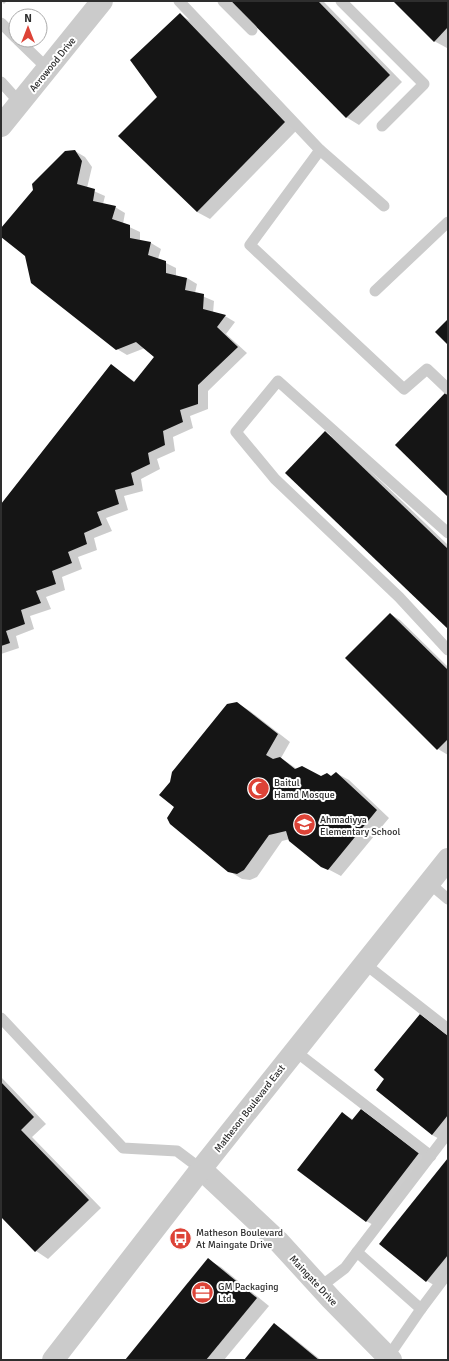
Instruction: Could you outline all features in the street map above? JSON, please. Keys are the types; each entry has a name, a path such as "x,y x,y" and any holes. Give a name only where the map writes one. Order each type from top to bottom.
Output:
{"street":[{"name":"Aerowood Drive","path":"1,126 102,1"},
{"name":"Matheson Boulevard East","path":"53,1360 201,1169 448,858"},
{"name":"Maingate Drive","path":"201,1169 278,1241 389,1359"}],"lane":[{"path":"179,1 320,150 384,206"},
{"path":"223,1 252,30"},
{"path":"341,1 424,84 382,126"},
{"path":"26,48 48,69"},
{"path":"1,82 20,103"},
{"path":"320,150 250,245 404,389 426,369 448,389"},
{"path":"375,291 448,222"},
{"path":"448,532 278,381 236,432 276,479 399,597 448,650"},
{"path":"429,883 448,899"},
{"path":"365,964 448,1029"},
{"path":"1,1018 123,1148 177,1151 201,1169"},
{"path":"295,1051 431,1156"},
{"path":"320,1287 345,1268 448,1133"},
{"path":"357,1252 421,1309"},
{"path":"389,1359 421,1309 448,1273"}],"building":[{"path":"231,1 318,1 390,75 346,118"},
{"path":"393,1 448,1 448,27 434,42"},
{"path":"180,13 285,122 197,212 118,136 157,97 130,60"},
{"path":"75,150 82,161 77,184 95,189 93,201 116,206 112,219 130,225 130,238 151,242 148,255 166,261 166,273 187,278 185,290 204,294 203,309 226,315 217,327 238,347 198,385 198,404 180,410 183,422 163,431 165,445 148,453 150,464 131,473 134,485 115,490 119,504 97,512 102,525 84,533 87,544 68,552 72,563 52,571 56,584 36,591 41,603 21,610 25,624 6,631 10,643 1,646 1,504 111,364 134,382 154,357 136,342 116,350 31,283 25,256 1,237 1,228 33,190 32,184 65,151"},
{"path":"448,319 448,345 435,332"},
{"path":"446,392 448,393 448,497 395,445"},
{"path":"325,431 448,549 448,629 285,473"},
{"path":"390,613 448,670 448,739 437,750 345,658"},
{"name":"Baitul Hamd Mosque","path":"237,702 278,734 266,755 273,759 280,757 295,769 302,766 321,776 327,773 331,776 336,772 377,810 328,870 321,867 289,841 286,831 269,835 244,870 237,874 228,872 170,824 167,818 174,807 159,795 170,782 172,772 227,704"},
{"path":"420,1014 448,1036 448,1115 432,1135 376,1090 384,1079 374,1070"},
{"path":"1,1082 34,1117 21,1130 89,1200 35,1252 1,1217"},
{"path":"361,1109 419,1153 366,1222 297,1170 342,1112 352,1120"},
{"path":"448,1158 448,1255 426,1282 379,1244"},
{"path":"208,1258 257,1298 206,1360 125,1360"},
{"path":"274,1323 319,1360 244,1360"}],"place":[{"name":"Baitul Hamd Mosque","path":"259,788"},
{"name":"Ahmadiyya Elementary School","path":"305,825"},
{"name":"Matheson Boulevard At Maingate Drive","path":"180,1238"},
{"name":"GM Packaging Ltd.","path":"202,1292"}]}
